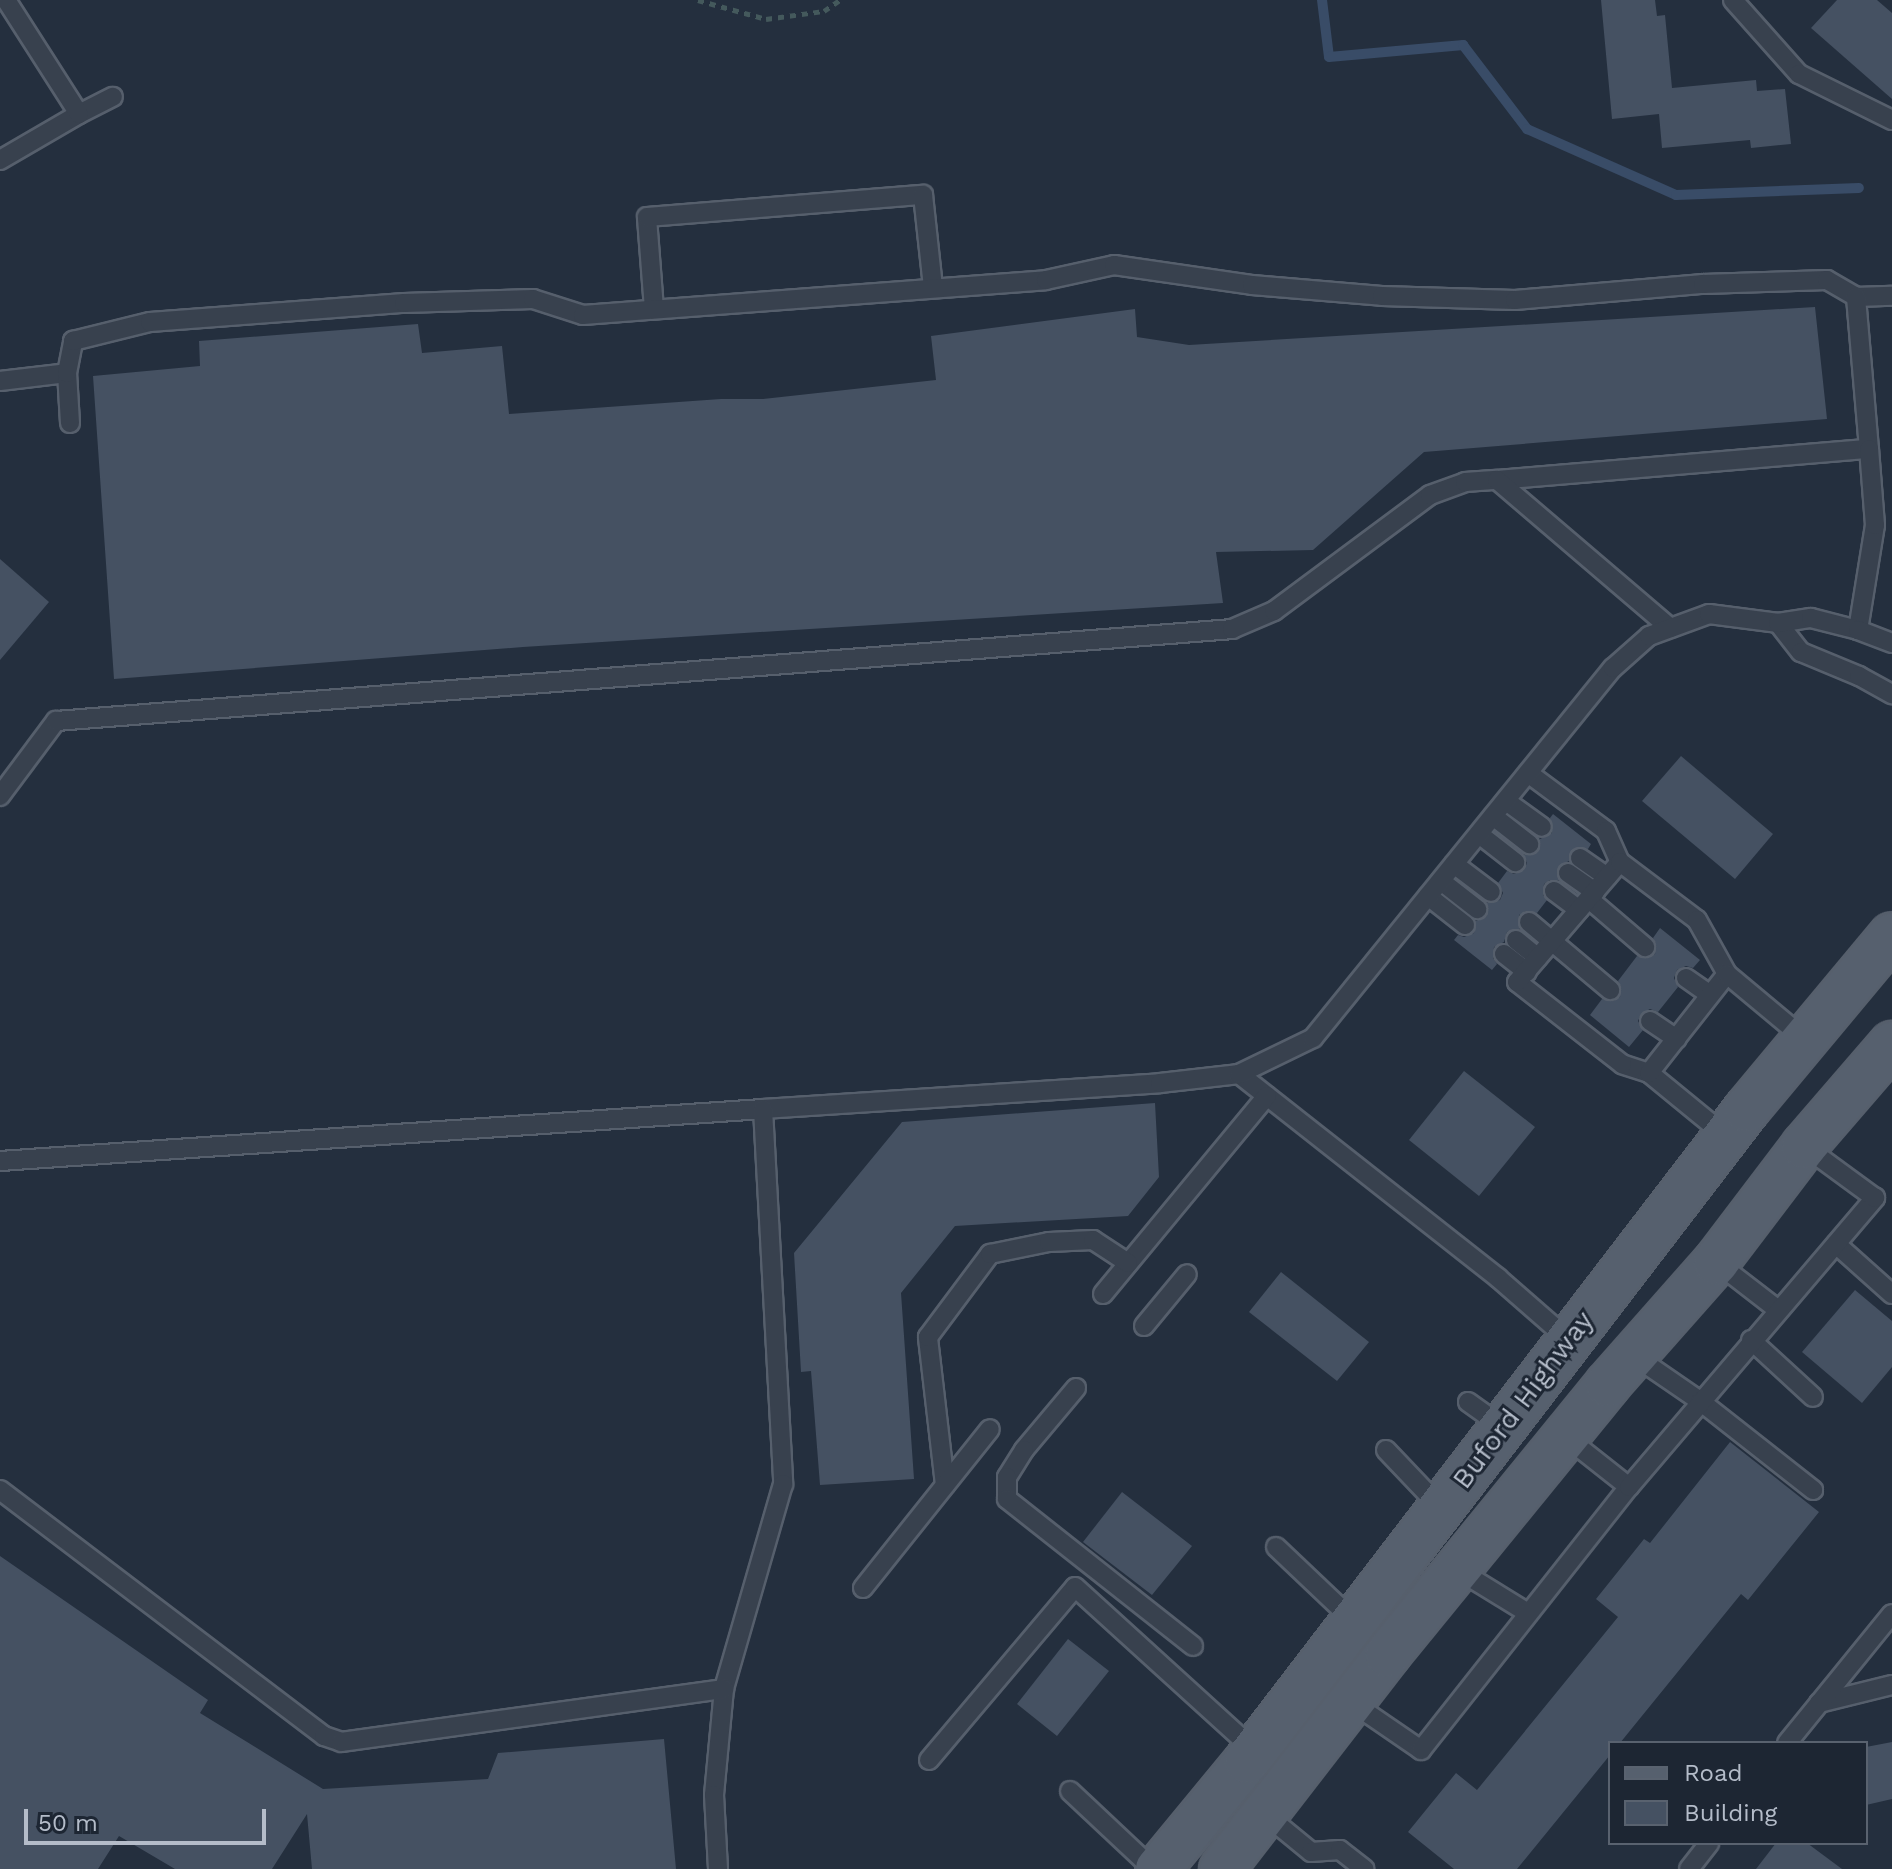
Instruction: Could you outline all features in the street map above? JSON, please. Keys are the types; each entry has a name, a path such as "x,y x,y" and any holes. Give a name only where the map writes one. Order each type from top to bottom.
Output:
{"main road":[{"name":"Buford Highway","path":"1156,1869 1255,1751 1726,1136 1892,935"},
{"name":"Buford Highway","path":"1222,1869 1351,1702 1633,1355 1716,1262 1804,1146 1886,1061"}],"lane":[{"path":"6,0 79,114"},
{"path":"1733,0 1799,74 1892,120"},
{"path":"0,160 113,97"},
{"path":"654,309 647,217 923,195 933,287"},
{"path":"70,423 67,373 73,341 150,322 404,303 533,299 583,315 1046,280 1114,265 1252,285 1382,296 1515,300 1703,284 1827,280 1856,297 1892,296"},
{"path":"1856,297 1869,449 1883,523 1858,630"},
{"path":"0,381 67,373"},
{"path":"0,796 56,721 1232,629 1274,611 1430,495 1465,482 1869,449"},
{"path":"1497,480 1670,628"},
{"path":"0,1161 1160,1083 1239,1074 1313,1038 1613,668 1649,636 1709,614 1778,623 1811,618 1892,643"},
{"path":"1778,623 1801,652 1859,676 1892,694"},
{"path":"1528,773 1606,831 1620,862 1697,920 1727,974 1805,1039"},
{"path":"1506,801 1542,827"},
{"path":"1493,816 1529,844"},
{"path":"1479,834 1515,862"},
{"path":"1580,858 1607,877"},
{"path":"1620,862 1517,982 1622,1064 1649,1073 1726,1136"},
{"path":"1454,864 1491,892"},
{"path":"1568,873 1588,900 1645,947"},
{"path":"1441,881 1477,909"},
{"path":"1554,891 1588,900"},
{"path":"1428,896 1465,925"},
{"path":"1529,922 1610,990"},
{"path":"1510,947 1532,965"},
{"path":"1649,1073 1727,974"},
{"path":"1686,978 1710,995"},
{"path":"1650,1021 1677,1039"},
{"path":"1239,1074 1498,1278 1569,1340"},
{"path":"1103,1294 1267,1096"},
{"path":"718,1869 714,1795 724,1689 783,1484 763,1109"},
{"path":"1351,1702 1421,1750 1629,1487 1875,1198 1804,1146"},
{"path":"945,1485 928,1337 990,1254 1049,1242 1093,1240 1128,1263"},
{"path":"1836,1244 1892,1294"},
{"path":"1716,1262 1778,1310"},
{"path":"1144,1326 1187,1274"},
{"path":"1751,1340 1813,1397"},
{"path":"1633,1355 1700,1401 1813,1490"},
{"path":"1076,1388 1024,1450 1007,1477 1007,1499 1193,1646"},
{"path":"1468,1402 1503,1427"},
{"path":"863,1588 990,1429"},
{"path":"1567,1438 1629,1487"},
{"path":"1386,1450 1441,1508"},
{"path":"0,1490 324,1736 341,1742 724,1689"},
{"path":"1276,1547 1354,1621"},
{"path":"1458,1570 1528,1613"},
{"path":"929,1760 1075,1587 1255,1751"},
{"path":"1789,1741 1892,1614"},
{"path":"1819,1703 1892,1685"},
{"path":"1070,1791 1156,1869"},
{"path":"1266,1815 1307,1860 1340,1850 1364,1869"},
{"path":"1689,1869 1707,1845"}],"path":[{"path":"698,0 766,19 824,11 840,0"}],"building":[{"path":"1601,0 1655,0 1657,16 1665,15 1672,88 1756,80 1757,91 1785,89 1791,144 1751,148 1750,140 1662,148 1659,114 1612,119"},
{"path":"1837,0 1877,0 1892,13 1892,99 1811,28"},
{"path":"1815,307 1827,419 1424,452 1313,550 1216,552 1223,603 523,647 114,679 93,376 200,366 199,341 418,324 422,353 502,346 509,414 721,399 763,399 936,380 931,336 1135,309 1137,337 1189,345"},
{"path":"0,559 49,602 0,660"},
{"path":"1681,756 1773,834 1735,879 1642,801"},
{"path":"1553,814 1591,844 1588,849 1574,848 1569,861 1559,866 1559,880 1544,884 1543,895 1547,900 1537,913 1526,911 1519,915 1519,929 1507,932 1504,942 1494,947 1493,958 1497,964 1492,970 1454,940 1458,935 1464,937 1474,933 1476,921 1487,916 1487,903 1500,900 1503,893 1498,883 1507,871 1514,874 1524,870 1527,863 1524,855 1538,852 1540,839 1552,833 1550,818"},
{"path":"1660,928 1700,960 1693,968 1686,966 1677,970 1674,978 1678,987 1658,1012 1650,1009 1641,1014 1638,1021 1643,1030 1629,1047 1590,1015 1602,999 1613,1001 1620,997 1618,981 1637,956 1648,958 1655,954 1653,938"},
{"path":"1464,1071 1535,1127 1479,1196 1409,1140"},
{"path":"1155,1103 1159,1177 1128,1216 955,1226 901,1293 914,1479 820,1485 811,1371 801,1372 794,1253 902,1122"},
{"path":"1281,1272 1369,1342 1337,1381 1249,1312"},
{"path":"1855,1290 1892,1321 1892,1367 1862,1403 1802,1352"},
{"path":"1730,1442 1819,1512 1748,1600 1741,1594 1622,1741 1608,1741 1608,1757 1517,1869 1454,1869 1408,1832 1456,1773 1477,1790 1618,1617 1596,1599 1644,1539 1650,1543"},
{"path":"1122,1492 1192,1546 1152,1595 1083,1542"},
{"path":"0,1556 208,1700 200,1713 323,1789 488,1779 498,1753 664,1739 676,1869 312,1869 307,1814 272,1869 175,1869 119,1836 98,1869 0,1869"},
{"path":"1068,1639 1109,1671 1057,1736 1017,1704"},
{"path":"1892,1742 1892,1799 1868,1805 1868,1747"},
{"path":"1774,1845 1810,1845 1842,1869 1756,1869"}],"waterway":[{"path":"1322,0 1329,57 1463,45 1527,129 1676,195 1859,188"}]}
